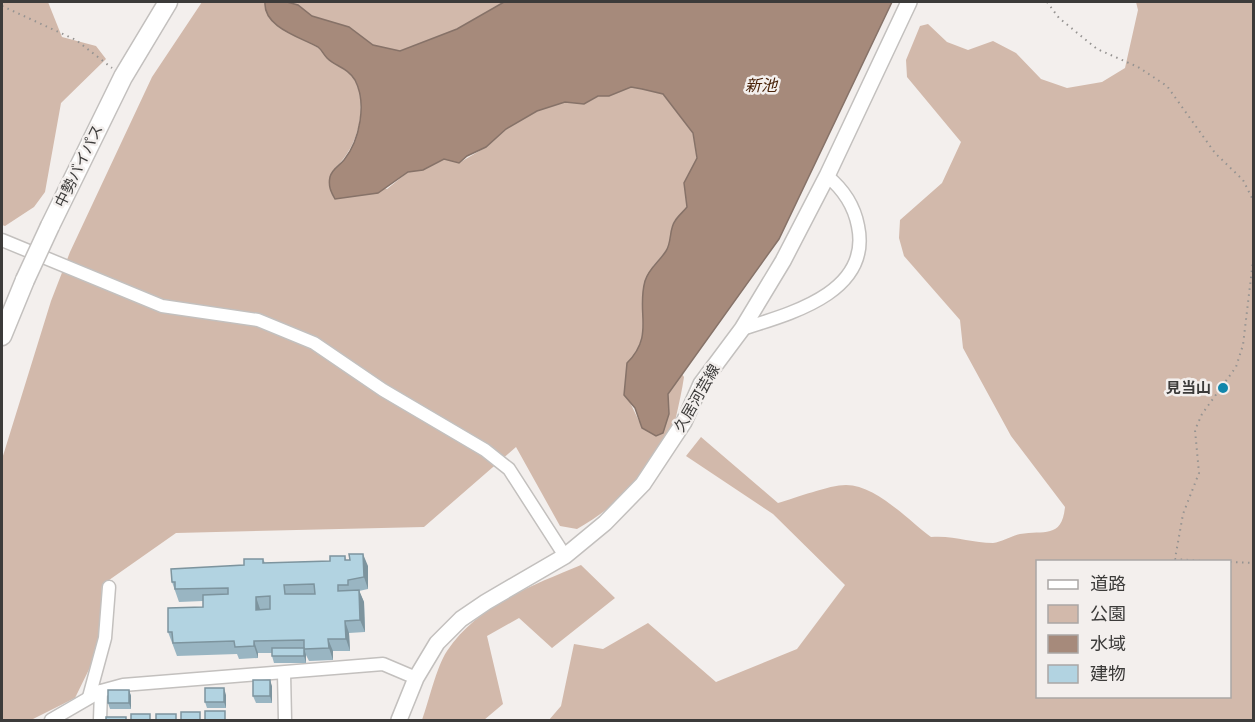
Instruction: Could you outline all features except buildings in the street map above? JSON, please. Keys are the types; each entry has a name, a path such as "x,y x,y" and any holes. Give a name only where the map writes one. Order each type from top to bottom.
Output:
{"highway":[{"name":"中勢バイパス","path":"2,336 50,226 123,78 168,2"}],"main road":[{"name":"久居河芸線","path":"399,720 416,678 437,643 461,620 486,602 565,556 605,523 643,484 684,422 701,384 742,329 783,261 827,176 909,2"}],"street":[{"path":"742,329 805,306 825,296 837,287 853,266 860,237 858,223 848,198 840,186 827,176"},
{"path":"2,240 162,306 258,320 314,343 383,390 485,450 509,469 565,556"},
{"path":"89,697 105,638 109,586"},
{"path":"51,720 101,691 123,685 383,664 416,678"},
{"path":"284,673 285,720"},
{"path":"100,720 101,691"}],"path":[{"path":"1047,2 1059,18 1097,49 1138,67 1167,86 1215,153 1243,180 1253,200 1254,210"},
{"path":"2,6 76,40 123,78"},
{"path":"1196,560 1175,559 1183,514 1199,473 1195,430 1202,414 1236,367 1243,345 1254,252"},
{"path":"1231,562 1254,563"}],"green space":[{"path":"2,2 48,2 62,37 96,46 106,59 61,103 45,192 34,207 5,226 2,225"},
{"path":"202,2 265,2 266,11 277,25 319,48 328,59 351,74 360,95 359,125 350,149 335,168 387,189 408,172 423,170 444,159 459,163 486,147 506,129 537,111 565,102 584,104 598,96 609,96 631,87 663,94 693,133 697,159 684,183 687,207 674,222 668,249 653,266 643,307 645,330 636,354 627,363 628,376 624,390 639,421 669,414 668,394 682,374 684,377 676,417 660,452 637,482 608,508 577,529 560,526 516,447 424,527 176,533 102,585 99,649 75,698 31,720 2,720 2,459 51,301 70,252 152,77"},
{"path":"287,2 504,2 457,29 400,51 373,45 349,27 311,16 298,5"},
{"path":"1136,2 1253,2 1253,720 549,720 561,706 574,644 603,649 648,623 716,682 797,649 845,585 773,514 686,456 701,437 778,503 812,492 846,485 869,491 880,497 931,537 993,543 1020,534 1056,529 1063,517 1065,507 1011,436 963,348 960,320 904,256 899,238 900,220 942,183 961,142 907,77 906,60 920,26 928,24 947,42 968,50 993,41 1016,53 1041,79 1067,88 1102,82 1125,68 1138,10"},
{"path":"581,565 615,598 552,648 519,618 487,636 503,704 484,720 422,720 443,658 459,635 490,609 507,599"}],"water":[{"name":"新池","path":"265,2 287,2 298,5 312,16 349,27 373,45 400,51 457,29 504,2 892,2 779,239 668,394 669,414 663,433 656,436 642,428 635,408 624,395 627,363 635,353 643,333 642,303 645,281 668,247 673,224 687,207 684,183 697,158 693,133 663,94 631,87 609,96 598,96 584,104 565,102 537,111 506,129 486,147 467,156 459,163 444,159 423,170 408,172 378,193 335,199 330,189 330,177 350,152 358,132 361,110 359,89 352,76 330,61 321,49 276,25 266,11"}],"place":[{"name":"見当山","path":"1223,388"}]}
